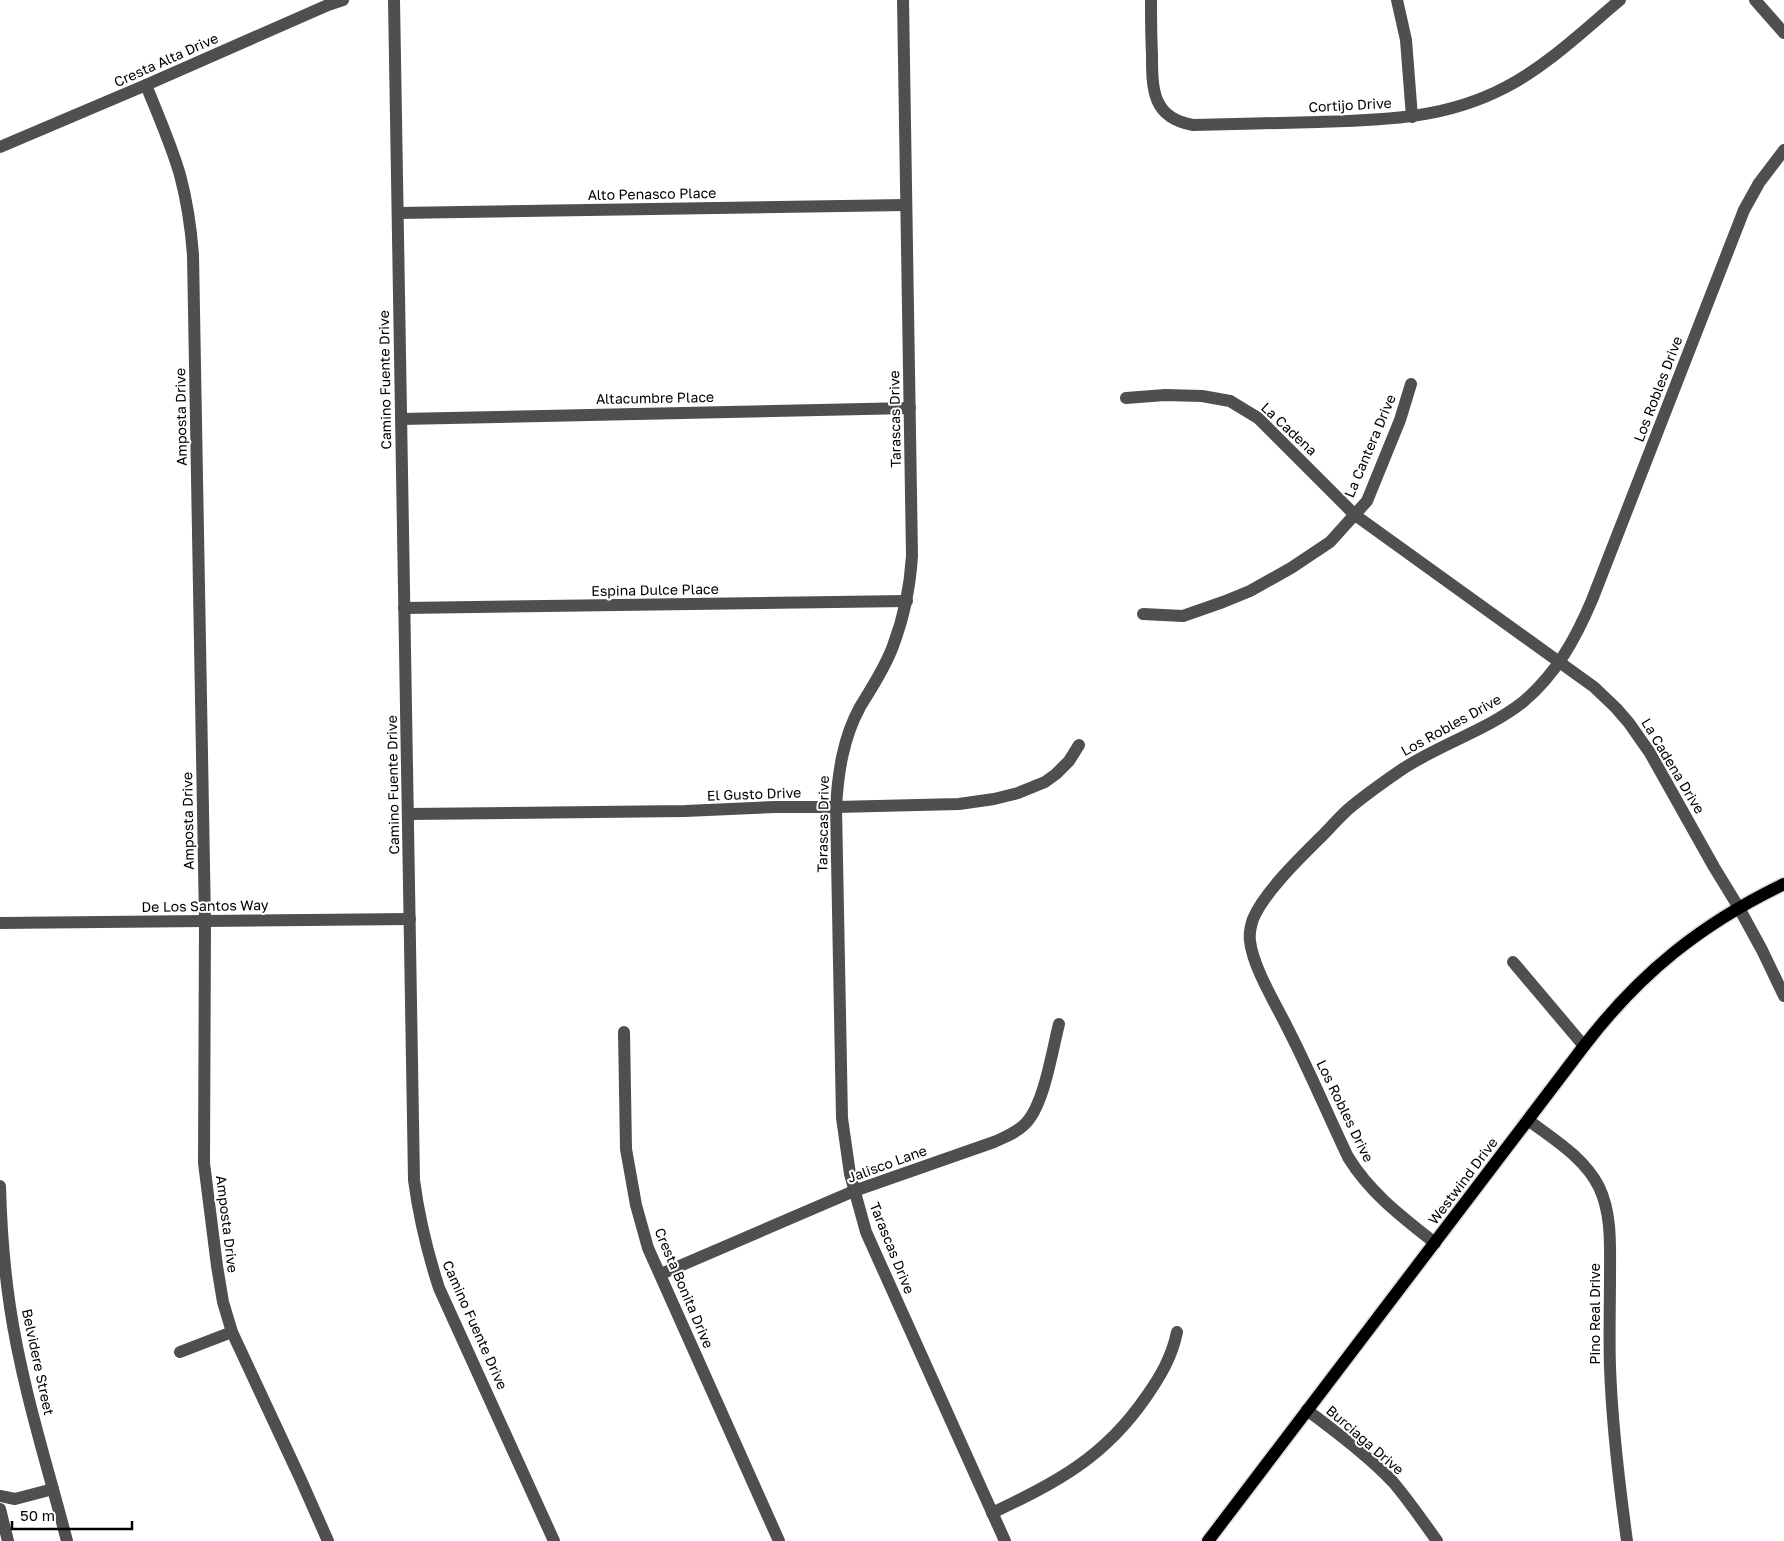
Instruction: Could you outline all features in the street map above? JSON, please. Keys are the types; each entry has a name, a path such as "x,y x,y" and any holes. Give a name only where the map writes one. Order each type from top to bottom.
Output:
{"main road":[{"name":"Westwind Drive","path":"1208,1541 1613,1010 1669,954 1753,899 1784,884"}],"street":[{"name":"Cresta Alta Drive","path":"0,147 146,85 328,4 343,0"},
{"name":"Camino Fuente Drive","path":"394,0 414,1180 426,1250 439,1288 554,1541"},
{"name":"Tarascas Drive","path":"903,0 912,556 907,602 893,646 886,664 859,708 847,738 837,777 842,1118 854,1191 866,1232 1004,1541"},
{"name":"Cortijo Drive","path":"1151,0 1152,79 1155,98 1162,109 1177,121 1193,125 1361,121 1412,117 1460,107 1506,87 1533,70 1620,0"},
{"path":"1397,0 1406,40 1412,117"},
{"path":"1755,0 1784,33"},
{"name":"Amposta Drive","path":"146,85 166,134 180,176 190,223 193,255 205,921 204,1163 217,1266 223,1302 232,1332 328,1541"},
{"name":"Los Robles Drive","path":"1435,1243 1381,1198 1358,1172 1348,1157 1257,965 1250,942 1250,931 1254,918 1266,898 1292,866 1351,807 1402,770 1435,750 1494,721 1521,703 1544,683 1560,663 1571,646 1592,600 1744,210 1759,183 1784,150"},
{"name":"Alto Penasco Place","path":"398,213 906,205"},
{"name":"La Cantera Drive","path":"1143,614 1184,616 1250,591 1291,568 1330,542 1367,501 1400,420 1411,384"},
{"name":"La Cadena","path":"1126,398 1165,395 1202,396 1230,401 1258,418 1355,515"},
{"name":"Altacumbre Place","path":"401,419 910,408"},
{"name":"La Cadena Drive","path":"1355,515 1594,687 1629,722 1650,753 1714,867 1740,908 1784,996"},
{"name":"Espina Dulce Place","path":"404,608 907,602"},
{"name":"El Gusto Drive","path":"408,814 685,811 775,807 959,804 1018,793 1045,782 1069,761 1079,745"},
{"name":"De Los Santos Way","path":"0,923 410,919"},
{"path":"1513,962 1584,1046"},
{"name":"Jalisco Lane","path":"661,1274 854,1191 1013,1134 1031,1118 1039,1102 1059,1024"},
{"name":"Cresta Bonita Drive","path":"624,1032 626,1150 636,1205 648,1248 779,1541"},
{"name":"Pino Real Drive","path":"1528,1120 1571,1152 1587,1168 1598,1186 1605,1204 1609,1223 1610,1367 1618,1472 1626,1541"},
{"name":"Belvidere Street","path":"0,1186 5,1310 67,1541"},
{"path":"180,1352 232,1332"},
{"path":"992,1513 1053,1483 1085,1462 1104,1446 1130,1420 1160,1377 1174,1346 1176,1332"},
{"name":"Burciaga Drive","path":"1307,1410 1347,1440 1392,1482 1411,1504 1437,1541"},
{"path":"0,1496 15,1499 53,1489"},
{"path":"0,1509 8,1541"}]}
